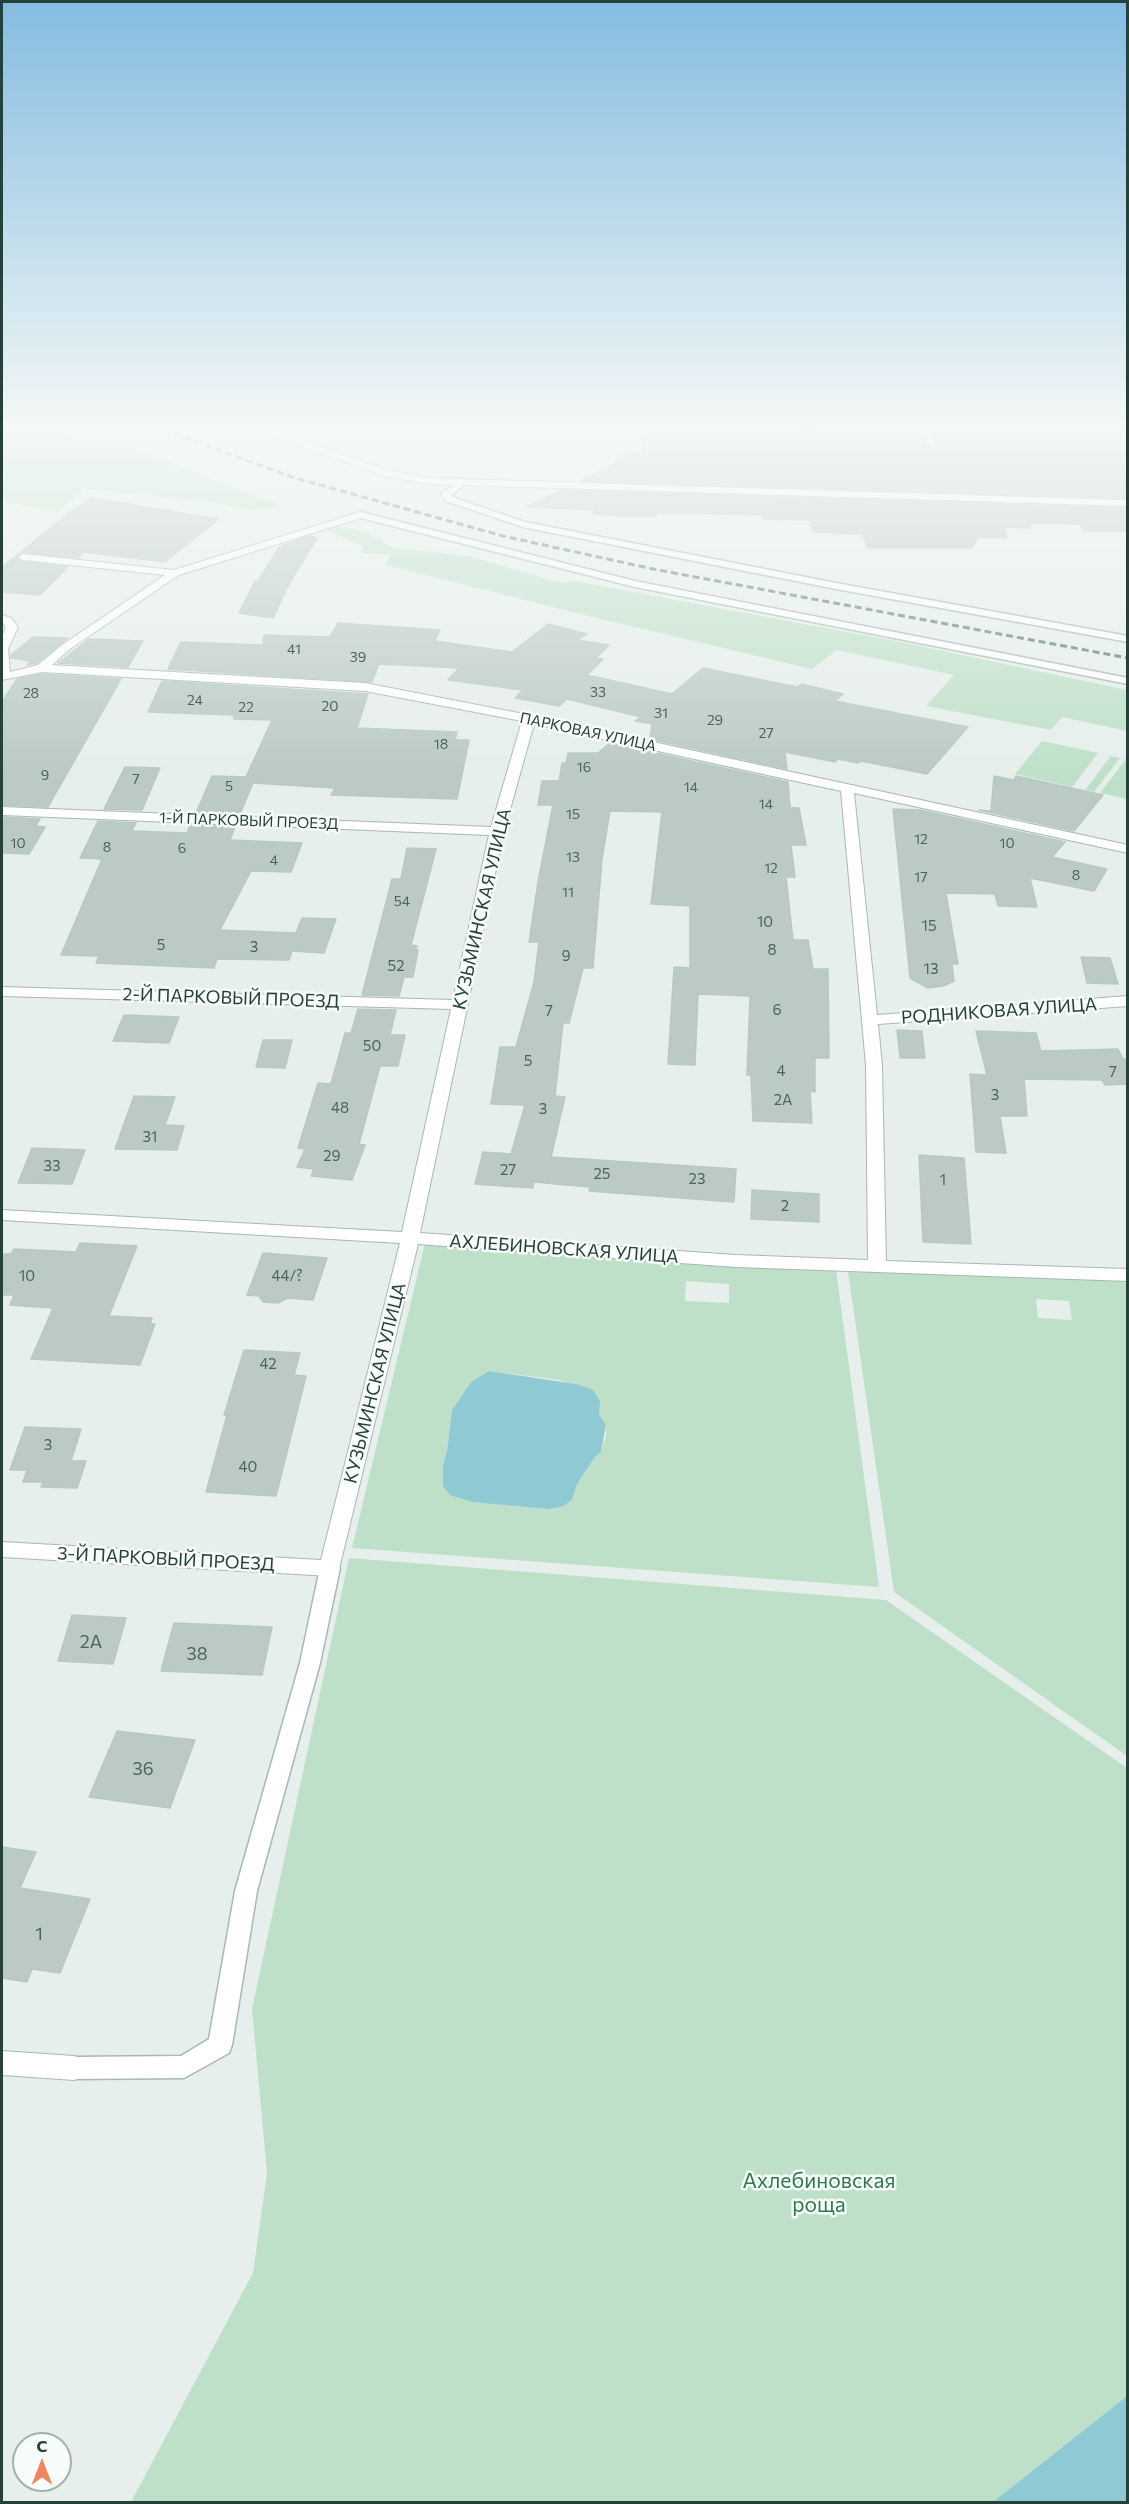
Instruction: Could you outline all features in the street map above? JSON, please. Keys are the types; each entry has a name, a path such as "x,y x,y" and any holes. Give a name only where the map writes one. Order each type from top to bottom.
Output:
{"street":[{"path":"2,618 7,620 12,627 2,649 3,676 42,668 66,647 175,573 271,543"},
{"path":"23,557 175,573"},
{"name":"ПАРКОВАЯ УЛИЦА","path":"42,668 365,687 529,719 1128,849"},
{"name":"КУЗЬМИНСКАЯ УЛИЦА","path":"330,1568 410,1238 497,831 529,719"},
{"path":"847,789 874,1065 877,1265"},
{"name":"1-Й ПАРКОВЫЙ ПРОЕЗД","path":"2,811 497,831"},
{"name":"2-Й ПАРКОВЫЙ ПРОЕЗД","path":"2,991 460,1005"},
{"name":"РОДНИКОВАЯ УЛИЦА","path":"870,1020 1128,1001"},
{"name":"АХЛЕБИНОВСКАЯ УЛИЦА","path":"2,1215 410,1238 736,1261 1128,1275"},
{"name":"3-Й ПАРКОВЫЙ ПРОЕЗД","path":"2,1550 330,1568"},
{"path":"2,2063 74,2068"}],"lane":[{"path":"471,543 635,584 1128,681"},
{"path":"619,543 848,588 1128,639"},
{"name":"КУЗЬМИНСКАЯ УЛИЦА","path":"74,2068 184,2067 220,2045 246,1891 309,1663 330,1568"}],"green space":[{"path":"356,543 384,543 394,548 468,556 561,583 575,581 911,644 1127,690 1127,731 1062,717 1051,730 926,706 954,675 837,650 812,669 385,565 390,555 361,553 363,546"},
{"path":"1042,741 1098,753 1072,787 1015,774"},
{"path":"1111,756 1120,758 1094,792 1085,790"},
{"path":"1128,759 1127,799 1100,793"},
{"path":"426,1239 835,1263 879,1587 352,1548","holes":["686,1281 729,1284 729,1303 685,1301","489,1371 559,1380 593,1390 599,1414 606,1425 606,1436 601,1451 577,1484 572,1500 443,1465 452,1410 471,1382"]},
{"path":"847,1264 1127,1278 1127,1756 894,1592","holes":["1036,1299 1069,1301 1072,1320 1038,1318"]},
{"name":"Ахлебиновская роща","path":"349,1558 886,1600 1127,1768 1127,2396 993,2502 131,2502 253,2273 267,2173 252,2009"}],"water":[{"path":"489,1371 576,1384 593,1390 600,1401 599,1414 606,1425 601,1452 577,1484 572,1500 563,1506 549,1509 473,1502 450,1495 443,1486 443,1465 452,1410 471,1382"},
{"path":"1127,2396 1127,2502 993,2502"}],"building":[{"path":"32,543 189,543 165,562 83,552 78,558 22,552 16,558 23,562 68,567 40,595 2,592 2,567"},
{"path":"289,543 314,543 289,584 273,618 239,613 255,581 258,581 280,546"},
{"path":"866,543 975,543 972,548 867,548"},
{"path":"338,623 440,630 435,641 512,652 548,624 587,634 577,640 609,645 596,658 603,659 587,675 672,694 703,668 797,687 801,684 843,694 835,701 968,727 927,774 861,761 858,763 838,759 835,762 785,752 787,769 650,739 652,724 635,721 641,717 567,699 559,706 515,698 523,690 448,680 459,668 379,664 372,682 168,669 181,642 263,645 264,635 330,637"},
{"path":"33,637 68,638 37,663 27,665 30,661 11,658 11,655"},
{"path":"89,639 143,641 128,667 58,663"},
{"path":"42,674 121,679 48,807 2,805 2,702 17,679"},
{"path":"162,681 368,694 357,728 457,732 455,740 469,740 457,799 331,795 335,788 253,783 240,814 196,813 212,776 246,777 272,720 234,719 233,715 148,712"},
{"path":"610,743 788,782 790,808 799,808 806,845 791,845 795,877 786,877 793,940 808,940 813,969 828,969 829,1058 815,1058 815,1092 810,1091 812,1123 753,1121 751,1075 747,1075 750,996 698,994 695,1065 668,1064 674,967 690,968 690,906 651,904 662,812 610,811 602,859 593,968 583,968 569,1023 563,1023 555,1096 565,1097 551,1157 736,1169 734,1202 589,1191 590,1187 534,1182 533,1188 475,1184 483,1152 511,1154 525,1105 491,1104 500,1047 516,1047 534,982 539,942 529,942 553,805 538,805 542,781 559,781 562,763 566,763 568,753 598,753"},
{"path":"125,767 160,768 142,810 104,809"},
{"path":"994,776 1014,780 1016,776 1103,795 1074,831 979,810 991,811"},
{"path":"893,809 920,810 1065,842 1052,857 1107,869 1094,891 1030,878 1037,907 998,906 995,894 946,893 958,964 952,964 954,981 943,986 928,988 910,978"},
{"path":"2,817 40,819 36,826 45,827 29,854 2,853"},
{"path":"98,821 136,823 132,831 187,833 190,825 235,827 230,840 302,843 291,872 251,871 220,930 296,933 302,918 336,919 324,953 292,951 289,960 217,959 214,968 96,963 99,956 61,955 102,859 80,858"},
{"path":"407,848 436,849 411,945 417,946 416,950 418,950 413,977 404,977 399,996 362,995 392,879 401,879"},
{"path":"1081,957 1110,958 1118,984 1087,983"},
{"path":"358,1009 396,1010 390,1035 405,1035 398,1066 380,1066 359,1144 365,1145 352,1180 311,1176 314,1169 297,1167 305,1149 298,1148 318,1083 331,1084 345,1033 351,1033"},
{"path":"124,1015 179,1017 169,1043 113,1041"},
{"path":"897,1030 922,1031 925,1058 900,1058"},
{"path":"976,1031 1036,1033 1041,1051 1118,1049 1123,1059 1128,1059 1128,1084 1105,1085 1102,1080 1024,1079 1027,1116 1000,1116 1006,1153 976,1152 970,1074 987,1075"},
{"path":"263,1040 292,1040 285,1068 256,1067"},
{"path":"134,1096 175,1097 165,1125 184,1126 177,1150 115,1149"},
{"path":"32,1148 85,1150 72,1184 18,1183"},
{"path":"919,1155 964,1158 971,1244 923,1242"},
{"path":"752,1190 819,1194 819,1222 751,1219"},
{"path":"80,1243 137,1246 109,1316 152,1318 150,1324 155,1324 140,1365 31,1359 53,1308 10,1305 14,1295 2,1295 2,1254 11,1254 14,1249 76,1252"},
{"path":"263,1253 327,1258 313,1300 287,1298 278,1303 263,1302 259,1296 247,1295"},
{"path":"244,1350 300,1353 294,1375 306,1376 276,1496 206,1492 227,1415 224,1415"},
{"path":"25,1427 81,1429 71,1461 86,1461 77,1488 41,1487 43,1482 23,1482 27,1470 10,1470"},
{"path":"72,1615 126,1618 113,1664 58,1661"},
{"path":"174,1623 272,1627 262,1675 161,1671"},
{"path":"117,1731 195,1740 170,1808 89,1797"},
{"path":"2,1847 36,1852 20,1888 90,1899 60,1973 32,1969 27,1982 2,1978"}],"railway":[{"path":"534,543 653,569 1128,658"}]}
